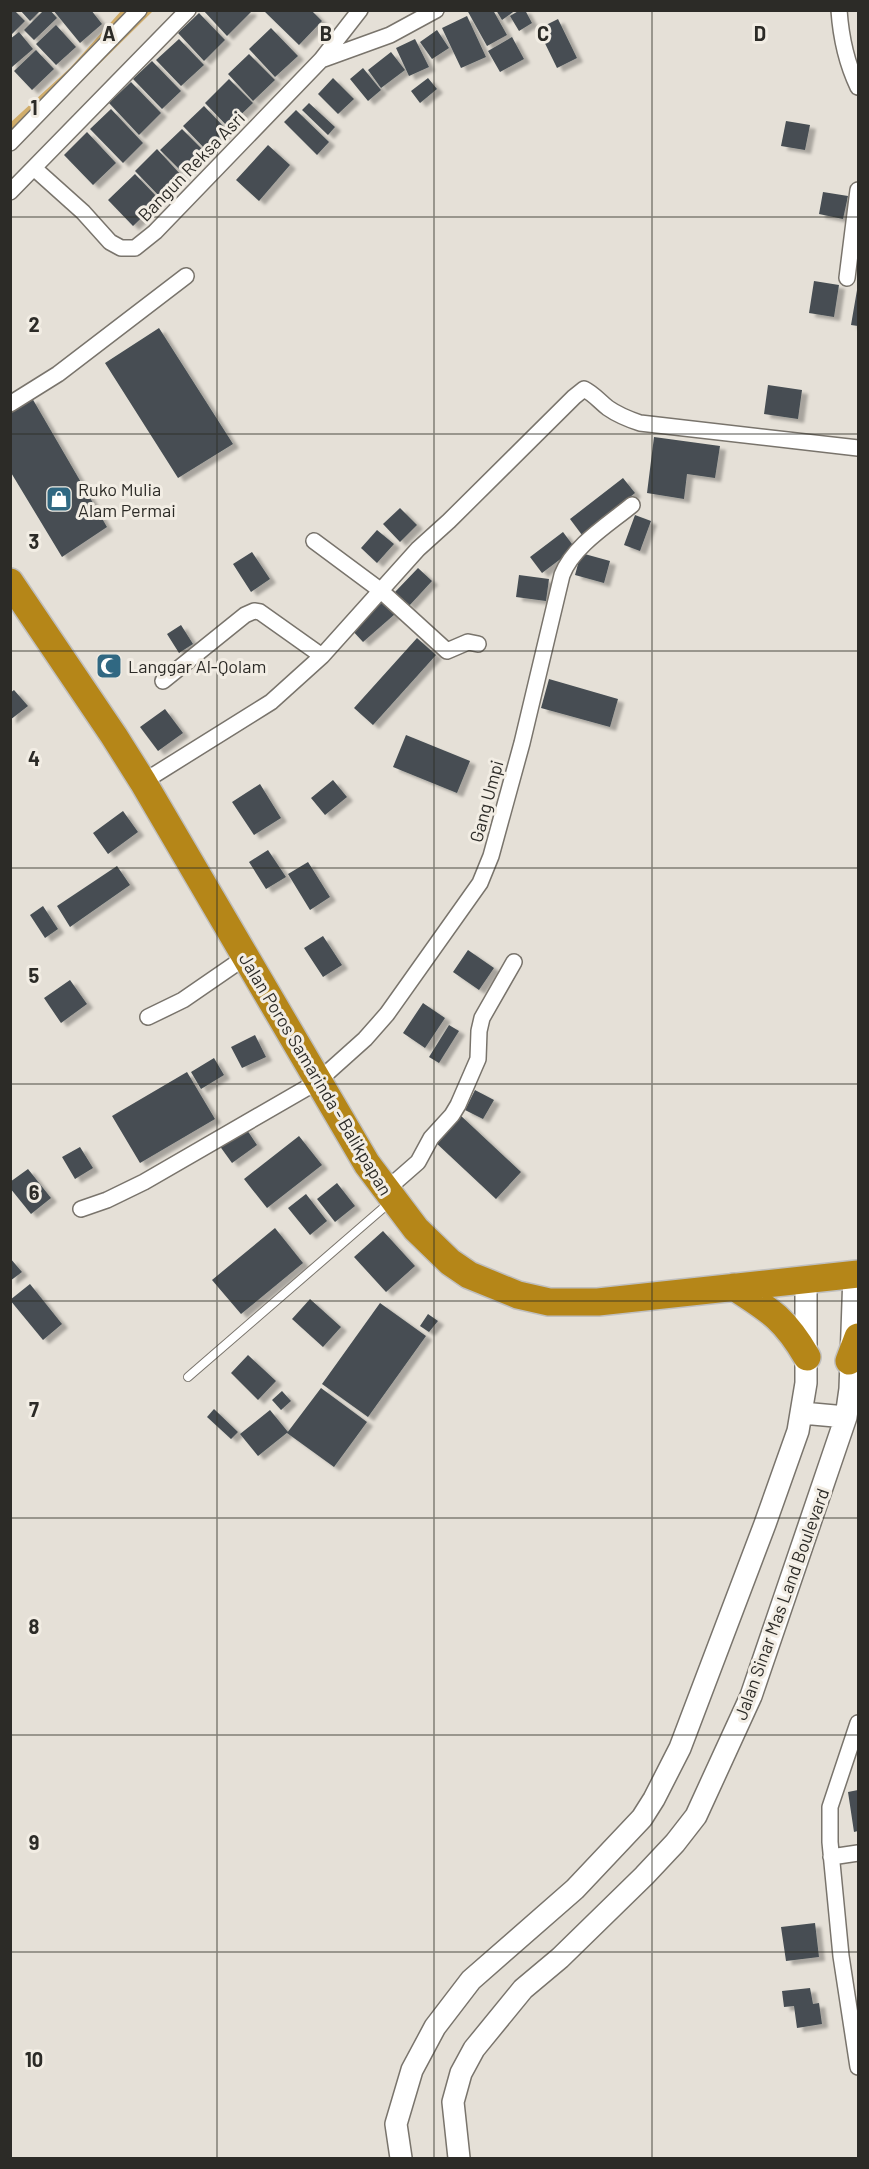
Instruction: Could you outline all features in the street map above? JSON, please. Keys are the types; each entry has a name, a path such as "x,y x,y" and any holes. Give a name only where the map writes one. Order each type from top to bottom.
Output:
{"highway":[{"name":"Jalan Poros Samarinda - Balikpapan","path":"10,582 114,736 367,1164 430,1245 450,1262 469,1275 518,1295 549,1302 598,1302 856,1274"},
{"path":"734,1287 773,1312 795,1336 807,1357"}],"street":[{"path":"10,143 139,10"},
{"path":"10,192 188,10"},
{"name":"Bangun Reksa Asri","path":"35,169 83,212 110,242 121,248 135,248 155,232 321,60 360,10"},
{"path":"321,60 390,35 436,10"},
{"path":"838,10 841,41 848,66 858,87"},
{"path":"847,278 858,190"},
{"path":"10,404 58,374 186,276"},
{"path":"142,782 271,702 322,656 418,549 584,389 625,418 640,423 858,448"},
{"name":"Gang Umpi","path":"81,1209 107,1200 144,1182 317,1082 365,1039 387,1014 480,883 491,856 522,743 566,563 632,505"},
{"path":"314,541 380,590 447,651 468,642 478,644"},
{"path":"163,681 245,615 254,611 260,612 322,656"},
{"path":"148,1017 183,1000 244,958"},
{"path":"389,1195 418,1162 431,1138 458,1105 478,1059 482,1018 514,962"},
{"name":"Jalan Sinar Mas Land Boulevard","path":"459,2158 453,2102 461,2073 474,2049 523,1989 560,1958 675,1844 696,1816 751,1696 846,1417 854,1349 856,1274"},
{"path":"401,2158 396,2124 412,2070 435,2026 471,1980 575,1889 642,1818 680,1748 798,1431 807,1357 806,1279"},
{"path":"802,1413 846,1417"},
{"path":"858,1724 830,1807 831,1857 851,1973 858,2067"},
{"path":"831,1857 858,1853"}],"lane":[{"path":"188,1377 389,1195"}],"shaded area":[{"path":"121,11 153,11 11,151 11,122 70,68"}],"building":[{"path":"10,10 14,10 25,21 10,36"},
{"path":"20,10 41,10 30,21"},
{"path":"44,10 50,10 57,18 34,40 24,30"},
{"path":"53,10 91,10 102,24 80,43"},
{"path":"203,10 250,10 251,12 227,36"},
{"path":"263,10 311,10 322,21 299,45"},
{"path":"467,10 493,10 507,35 487,46"},
{"path":"496,10 516,10 502,20"},
{"path":"520,10 525,10 532,23 519,31 510,16"},
{"path":"199,13 225,40 204,61 178,33"},
{"path":"467,16 486,57 461,68 442,28"},
{"path":"558,19 577,58 557,68 538,29"},
{"path":"56,25 76,47 56,65 36,44"},
{"path":"271,28 298,56 275,77 249,49"},
{"path":"437,30 449,48 432,59 420,42"},
{"path":"19,32 33,49 12,67 10,65 10,39"},
{"path":"512,37 524,59 500,72 488,51"},
{"path":"179,39 204,65 181,86 156,60"},
{"path":"415,39 429,67 409,76 396,48"},
{"path":"36,50 54,69 32,90 14,71"},
{"path":"391,52 405,70 381,88 368,70"},
{"path":"249,54 275,80 253,101 228,74"},
{"path":"152,61 181,91 162,109 133,79"},
{"path":"363,68 381,90 368,101 350,79"},
{"path":"333,78 354,99 338,114 318,94"},
{"path":"428,78 437,89 420,103 411,91"},
{"path":"229,79 253,103 228,127 205,103"},
{"path":"131,82 161,113 139,135 109,103"},
{"path":"309,103 335,127 328,135 302,110"},
{"path":"204,106 227,130 206,150 183,126"},
{"path":"111,109 143,143 123,163 90,129"},
{"path":"296,110 329,142 317,155 284,122"},
{"path":"786,121 810,125 805,150 781,146"},
{"path":"182,129 205,152 183,173 160,150"},
{"path":"87,132 116,163 93,185 64,155"},
{"path":"268,145 290,165 259,201 236,180"},
{"path":"157,149 182,176 160,197 135,171"},
{"path":"135,174 160,200 133,226 108,200"},
{"path":"823,192 848,196 843,219 819,214"},
{"path":"814,281 839,285 834,317 809,313"},
{"path":"858,290 858,326 851,325"},
{"path":"159,328 233,444 178,478 105,363"},
{"path":"768,385 802,390 798,419 764,414"},
{"name":"Ruko Mulia Alam Permai","path":"32,398 107,527 62,557 10,471 10,412"},
{"path":"654,437 720,446 715,478 687,474 684,499 647,493"},
{"path":"623,478 635,493 582,535 570,519"},
{"path":"400,508 417,525 400,542 383,524"},
{"path":"635,515 651,521 640,551 624,545"},
{"path":"377,530 394,544 377,563 361,548"},
{"path":"563,532 575,548 542,573 530,557"},
{"path":"252,552 270,579 251,592 233,564"},
{"path":"581,553 610,561 604,583 575,575"},
{"path":"418,568 432,581 409,606 395,592"},
{"path":"519,575 549,579 546,601 516,597"},
{"path":"384,601 395,614 363,642 351,629"},
{"path":"181,625 193,644 179,653 167,634"},
{"path":"417,638 436,655 373,725 354,708"},
{"path":"549,679 618,699 610,727 541,708"},
{"path":"14,690 28,706 10,720 10,693"},
{"path":"165,709 183,733 158,751 140,727"},
{"path":"406,735 470,761 457,793 393,767"},
{"path":"333,780 347,797 325,815 311,798"},
{"path":"260,784 281,818 254,835 232,802"},
{"path":"123,811 138,832 108,854 93,833"},
{"path":"268,850 286,877 266,889 249,862"},
{"path":"308,862 330,897 310,910 288,874"},
{"path":"117,866 130,885 70,927 57,906"},
{"path":"43,906 58,929 45,938 30,915"},
{"path":"323,936 342,965 323,977 304,948"},
{"path":"468,950 494,968 479,990 453,972"},
{"path":"70,980 87,1004 61,1023 44,998"},
{"path":"423,1003 445,1018 425,1048 403,1033"},
{"path":"449,1025 459,1031 439,1063 429,1057"},
{"path":"255,1035 266,1057 242,1068 231,1047"},
{"path":"214,1058 224,1075 201,1089 191,1072"},
{"path":"187,1072 215,1119 140,1163 112,1116"},
{"path":"475,1090 494,1100 483,1119 465,1110"},
{"path":"459,1114 521,1172 496,1199 434,1141"},
{"path":"245,1127 257,1145 232,1163 219,1145"},
{"path":"299,1136 322,1165 267,1208 244,1179"},
{"path":"80,1147 93,1168 75,1179 62,1157"},
{"path":"28,1169 51,1198 31,1214 10,1188 10,1182"},
{"path":"337,1183 355,1206 335,1222 317,1199"},
{"path":"306,1194 327,1221 310,1235 288,1208"},
{"path":"275,1228 303,1263 241,1314 212,1280"},
{"path":"383,1231 415,1266 386,1292 354,1257"},
{"path":"10,1258 22,1272 10,1281"},
{"path":"30,1284 62,1324 43,1340 10,1300"},
{"path":"310,1299 341,1327 323,1347 292,1319"},
{"path":"380,1303 426,1336 368,1417 322,1384"},
{"path":"428,1314 438,1321 429,1332 420,1326"},
{"path":"248,1355 276,1381 258,1400 231,1373"},
{"path":"321,1388 367,1422 334,1467 287,1433"},
{"path":"282,1391 291,1401 281,1410 272,1400"},
{"path":"214,1409 238,1432 231,1439 207,1417"},
{"path":"270,1410 288,1432 258,1456 240,1434"},
{"path":"858,1790 858,1831 854,1832 848,1792"},
{"path":"815,1923 819,1957 786,1961 781,1927"},
{"path":"810,1988 813,2004 819,2003 822,2024 797,2028 794,2006 784,2007 782,1991"}],"place":[{"name":"Ruko Mulia Alam Permai","path":"59,499"},
{"name":"Langgar Al-Qolam","path":"109,666"}]}
